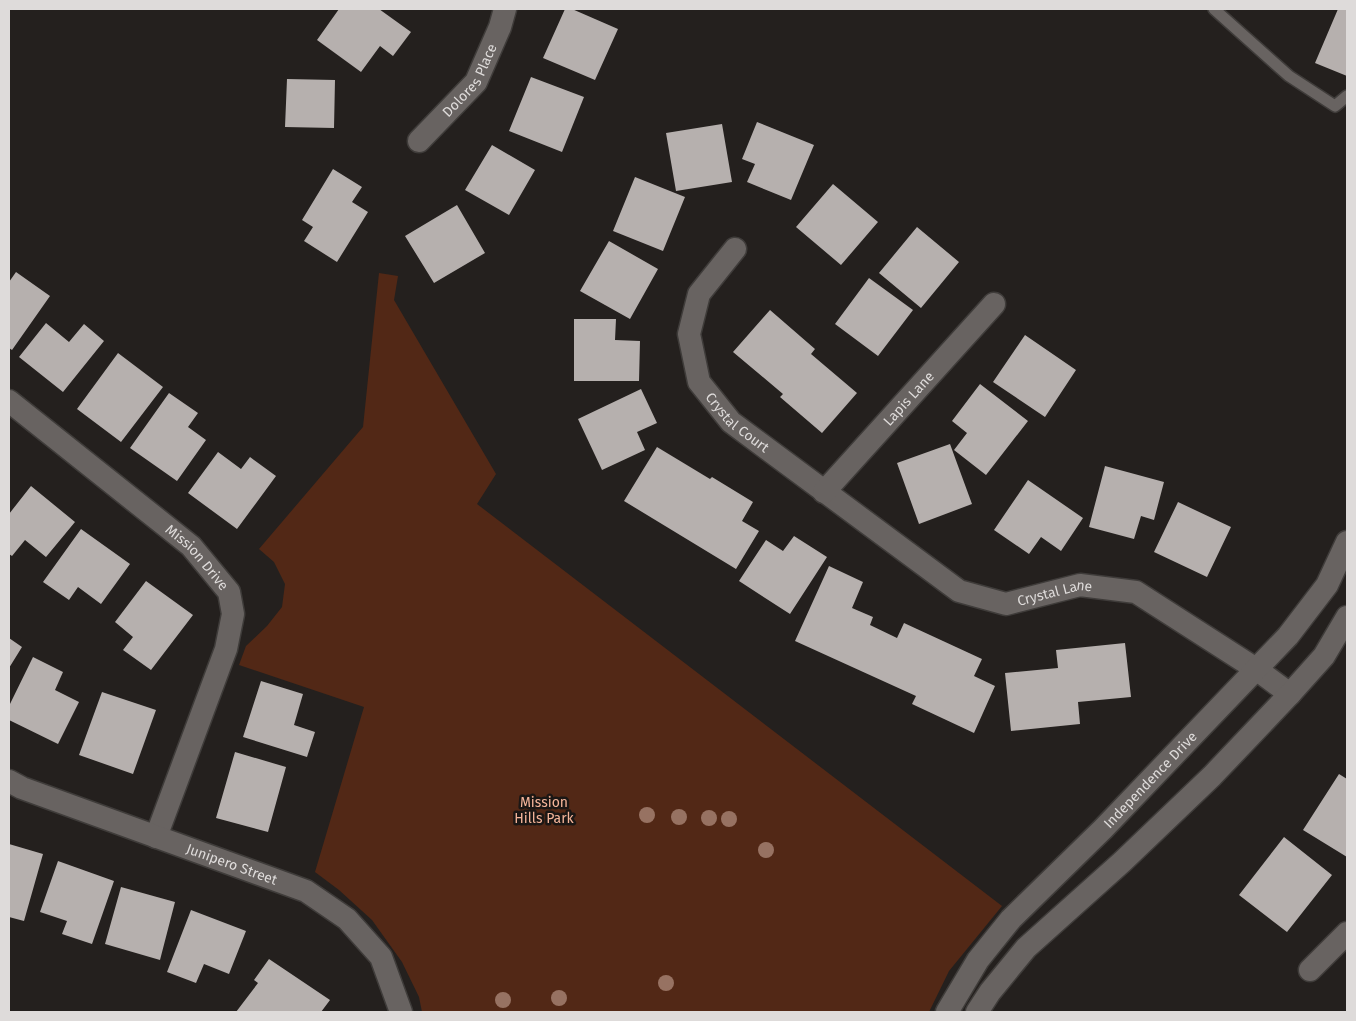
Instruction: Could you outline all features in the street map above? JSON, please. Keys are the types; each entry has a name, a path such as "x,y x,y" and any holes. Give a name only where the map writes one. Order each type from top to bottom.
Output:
{"street":[{"name":"Dolores Place","path":"419,141 476,82 500,27 504,9"},
{"name":"Crystal Court","path":"735,249 700,294 690,334 699,382 731,422 824,492"},
{"name":"Lapis Lane","path":"824,492 994,304"},
{"name":"Mission Drive","path":"9,401 191,546 229,592 234,614 226,649 156,837"},
{"name":"Crystal Lane","path":"824,492 958,591 1006,604 1080,585 1136,592 1256,669 1290,694"},
{"name":"Independence Drive","path":"947,1012 978,960 1011,919 1102,829 1288,636 1327,586 1347,542"},
{"path":"977,1012 990,992 1026,948 1122,862 1212,776 1290,694 1324,656 1347,617"},
{"name":"Junipero Street","path":"9,781 22,788 306,890 347,919 380,957 401,1012"},
{"path":"1310,970 1347,932"}],"lane":[{"path":"1214,9 1289,76 1335,106 1347,96"}],"green space":[{"name":"Mission Hills Park","path":"379,273 398,276 394,300 496,474 477,504 1002,906 949,971 929,1012 422,1012 419,997 402,962 372,920 339,890 315,872 364,707 239,665 246,646 267,626 282,607 285,584 274,562 259,549 363,427"}],"building":[{"path":"339,9 379,9 411,32 393,56 380,46 361,72 317,40"},
{"path":"565,9 572,9 618,29 595,80 543,58"},
{"path":"1338,9 1347,9 1347,76 1315,63"},
{"path":"531,77 584,97 562,152 509,131"},
{"path":"287,79 335,80 334,128 285,127"},
{"path":"757,122 814,145 791,200 747,182 755,164 742,159"},
{"path":"722,124 732,182 676,191 666,133"},
{"path":"492,145 535,170 509,215 465,190"},
{"path":"333,169 362,187 352,202 368,212 337,262 304,241 313,227 302,220"},
{"path":"635,177 685,197 663,251 613,231"},
{"path":"833,184 878,222 841,265 796,227"},
{"path":"457,205 485,253 434,283 405,236"},
{"path":"917,227 959,262 921,308 879,273"},
{"path":"609,241 658,269 630,319 580,291"},
{"path":"16,272 50,296 12,350 9,348 9,282"},
{"path":"869,278 913,310 878,356 835,324"},
{"path":"770,310 815,349 811,354 857,393 822,433 780,397 783,394 733,352"},
{"path":"574,319 616,319 615,340 640,341 639,381 574,381"},
{"path":"46,323 69,342 84,324 104,341 63,392 19,357"},
{"path":"1025,335 1076,370 1045,417 993,382"},
{"path":"118,353 163,387 121,442 77,409"},
{"path":"980,384 1028,421 986,475 954,450 967,433 952,421"},
{"path":"641,389 657,423 637,432 645,450 602,470 578,419"},
{"path":"169,393 198,413 188,427 206,440 177,481 130,448"},
{"path":"950,444 972,504 919,524 897,463"},
{"path":"657,447 753,502 742,521 759,531 736,569 624,501"},
{"path":"218,452 241,469 250,457 276,476 237,529 188,493"},
{"path":"1105,466 1164,482 1154,520 1141,516 1134,539 1089,527"},
{"path":"1028,480 1083,518 1061,551 1041,537 1029,554 994,530"},
{"path":"31,486 75,522 46,557 25,540 12,556 9,554 9,514"},
{"path":"1178,502 1231,527 1207,577 1154,552"},
{"path":"81,529 130,564 101,604 78,587 69,600 43,582"},
{"path":"794,536 827,557 790,614 739,581 766,540 783,551"},
{"path":"829,566 863,582 852,608 873,617 870,625 897,638 904,623 982,659 974,676 995,686 974,733 912,704 916,696 795,641"},
{"path":"146,581 193,615 151,670 123,650 133,637 115,622"},
{"path":"9,638 22,647 9,668"},
{"path":"1125,643 1131,697 1078,702 1080,724 1011,731 1005,673 1058,668 1056,650"},
{"path":"33,657 63,672 55,690 79,702 58,744 9,720 9,706"},
{"path":"261,681 303,694 294,725 315,732 307,757 243,737"},
{"path":"102,692 156,710 133,774 79,755"},
{"path":"235,752 286,767 268,832 216,818"},
{"path":"1339,774 1347,779 1347,857 1303,830"},
{"path":"1284,837 1332,875 1287,932 1239,895"},
{"path":"9,844 43,854 24,921 9,917"},
{"path":"58,861 114,881 92,944 62,934 67,921 40,912"},
{"path":"121,887 175,902 160,960 105,944"},
{"path":"191,910 246,931 229,974 204,964 196,983 167,972"},
{"path":"269,959 330,1000 321,1012 236,1012 258,983 254,980"}]}
